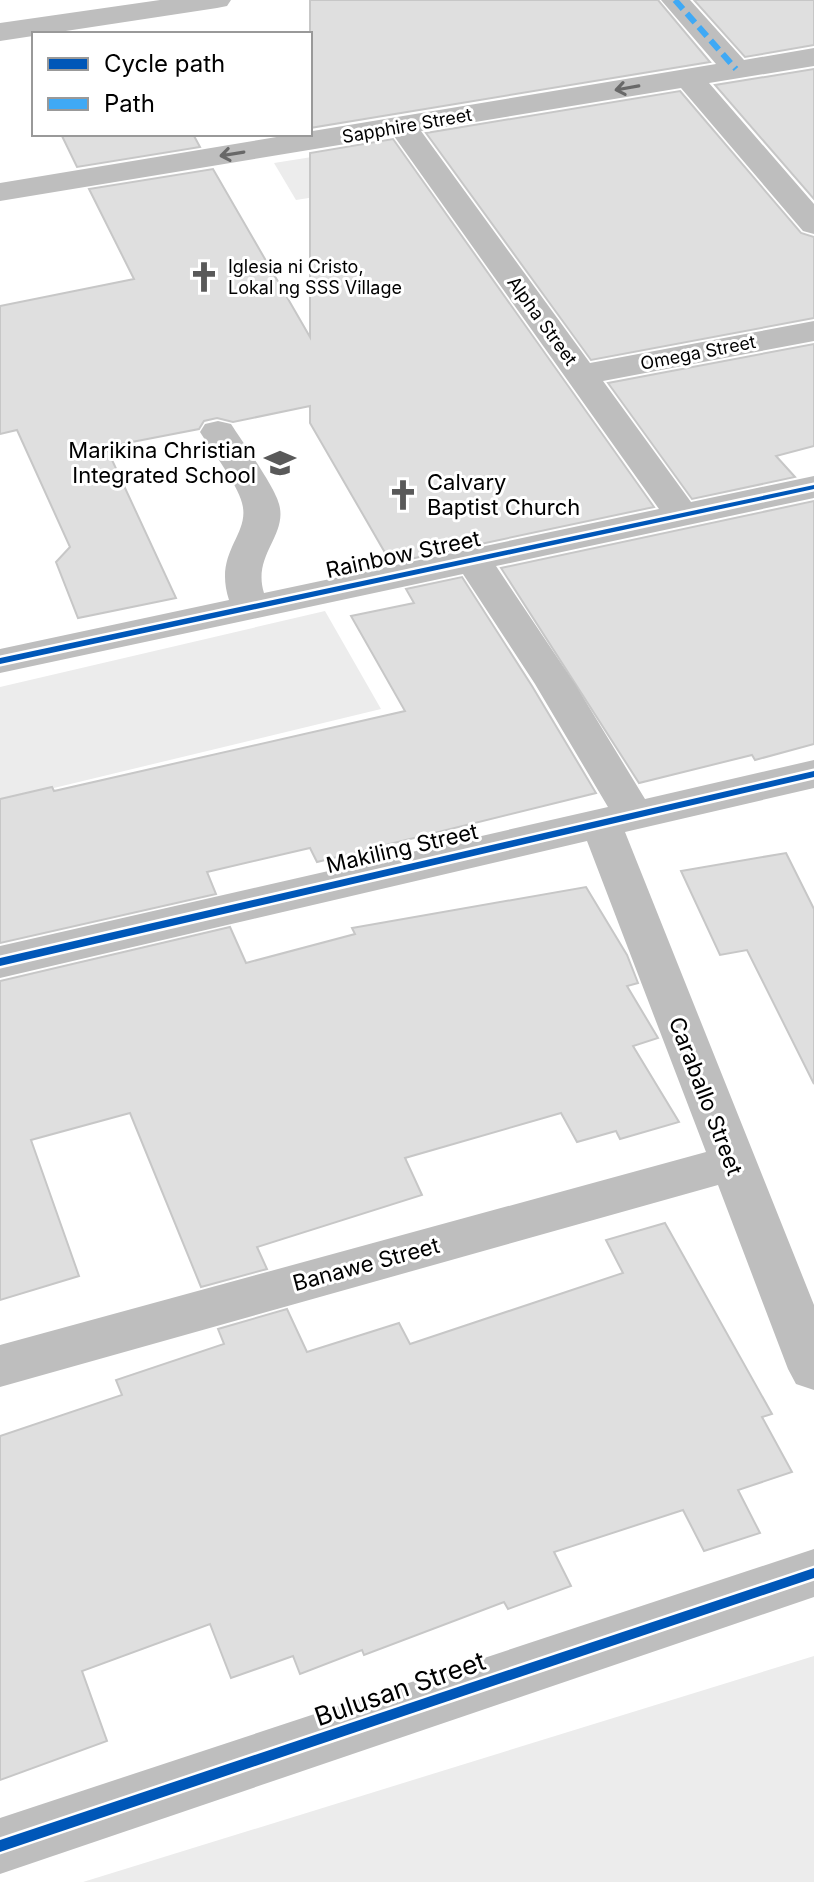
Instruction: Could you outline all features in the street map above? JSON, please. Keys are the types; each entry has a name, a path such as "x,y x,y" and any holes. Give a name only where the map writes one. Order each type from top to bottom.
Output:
{"street":[{"path":"0,32 217,0"},
{"path":"675,0 736,69"},
{"name":"Sapphire Street","path":"0,192 814,57"},
{"path":"688,77 814,224"},
{"name":"Alpha Street","path":"403,127 682,515"},
{"name":"Omega Street","path":"581,375 814,331"},
{"path":"218,432 261,504 260,527 243,560 242,582 250,607"},
{"name":"Rainbow Street","path":"0,661 814,487"},
{"name":"Caraballo Street","path":"473,560 555,684 617,819 732,1163 814,1369"},
{"name":"Makiling Street","path":"0,962 814,774"},
{"name":"Banawe Street","path":"0,1366 732,1163"},
{"name":"Bulusan Street","path":"0,1846 814,1573"}],"shaded area":[{"path":"394,144 417,181 296,200 274,163"},
{"path":"325,611 381,709 0,801 0,687"},
{"path":"814,1656 814,1882 83,1882"}],"building":[{"path":"310,0 658,0 710,62 312,128"},
{"path":"694,0 814,0 814,45 745,57"},
{"path":"814,69 814,199 715,85"},
{"path":"680,91 801,233 814,237 814,318 591,360 426,133"},
{"path":"62,136 194,136 200,147 77,167"},
{"path":"393,139 654,507 391,563 310,423 310,406 233,422 217,418 204,421 199,429 106,447 176,598 78,618 56,562 70,547 17,430 0,434 0,306 134,279 89,189 213,169 310,337 310,153"},
{"path":"814,344 814,446 776,456 795,477 692,499 608,383"},
{"path":"814,501 814,744 755,760 752,755 639,783 501,568"},
{"path":"462,577 596,793 317,862 310,848 207,872 216,894 0,943 0,799 52,787 54,791 405,711 351,616 414,603 406,589"},
{"path":"786,853 814,909 814,1084 747,950 720,955 681,871"},
{"path":"586,887 627,955 638,983 627,986 658,1038 633,1046 679,1122 620,1139 616,1131 577,1142 561,1113 405,1158 422,1195 257,1247 267,1269 201,1287 130,1113 31,1140 79,1276 0,1300 0,981 230,927 246,963 355,934 352,928"},
{"path":"665,1223 772,1414 762,1417 792,1472 738,1490 760,1533 704,1551 683,1510 554,1552 571,1586 508,1609 504,1602 364,1655 362,1650 300,1674 293,1656 231,1678 210,1624 82,1671 107,1741 0,1780 0,1436 122,1395 116,1380 224,1344 218,1329 287,1309 307,1352 399,1323 410,1344 623,1273 606,1240"}],"marked path":[{"path":"675,0 736,69"}],"cycle path":[{"path":"0,661 814,487"},
{"path":"0,962 814,774"},
{"path":"0,1846 814,1573"}],"place":[{"name":"Iglesia ni Cristo, Lokal ng SSS Village","path":"204,277"},
{"name":"Marikina Christian Integrated School","path":"280,463"},
{"name":"Calvary Baptist Church","path":"403,495"}]}
